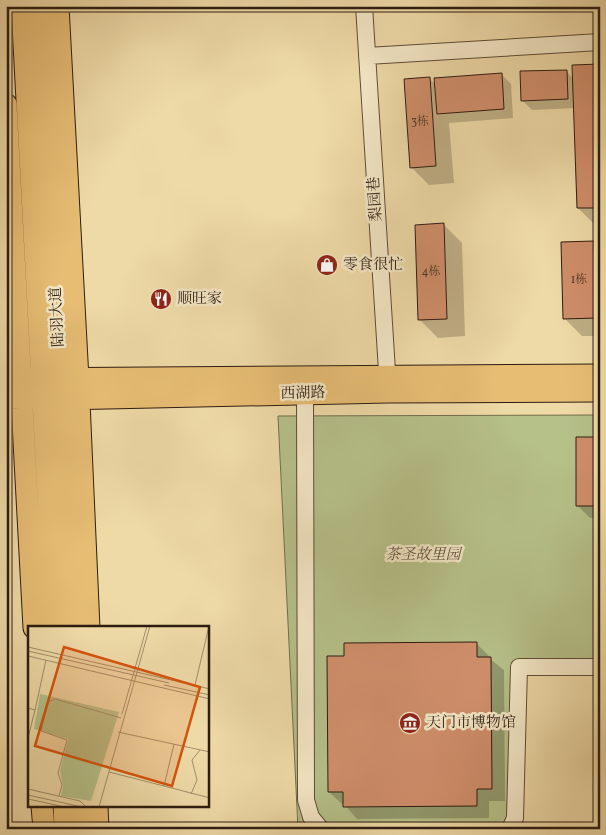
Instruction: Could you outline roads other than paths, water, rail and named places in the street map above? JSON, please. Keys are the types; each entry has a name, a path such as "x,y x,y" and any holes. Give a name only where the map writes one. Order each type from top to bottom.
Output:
{"main road":[{"name":"陆羽大道","path":"22,6 61,389 56,626"},
{"name":"陆羽大道","path":"39,6 61,389 72,626"},
{"path":"58,6 61,389 89,626"},
{"path":"6,104 14,389 34,626"},
{"name":"西湖路","path":"14,389 388,384 600,375"},
{"name":"西湖路","path":"61,389 305,394 388,384 600,391"},
{"path":"42,808 44,829"},
{"path":"64,808 65,829"},
{"path":"80,808 81,829"},
{"path":"97,808 98,829"}],"street":[{"name":"梨园巷","path":"364,6 388,384"},
{"path":"367,56 600,42"},
{"path":"305,394 306,800 312,817 321,829"},
{"path":"510,829 516,818 519,667 600,667"}],"place":[{"name":"零食很忙","path":"327,265"},
{"name":"顺旺家","path":"161,299"},
{"name":"天门市博物馆","path":"410,723"}],"park label":[{"name":"茶圣故里园","path":"423,555"}]}
